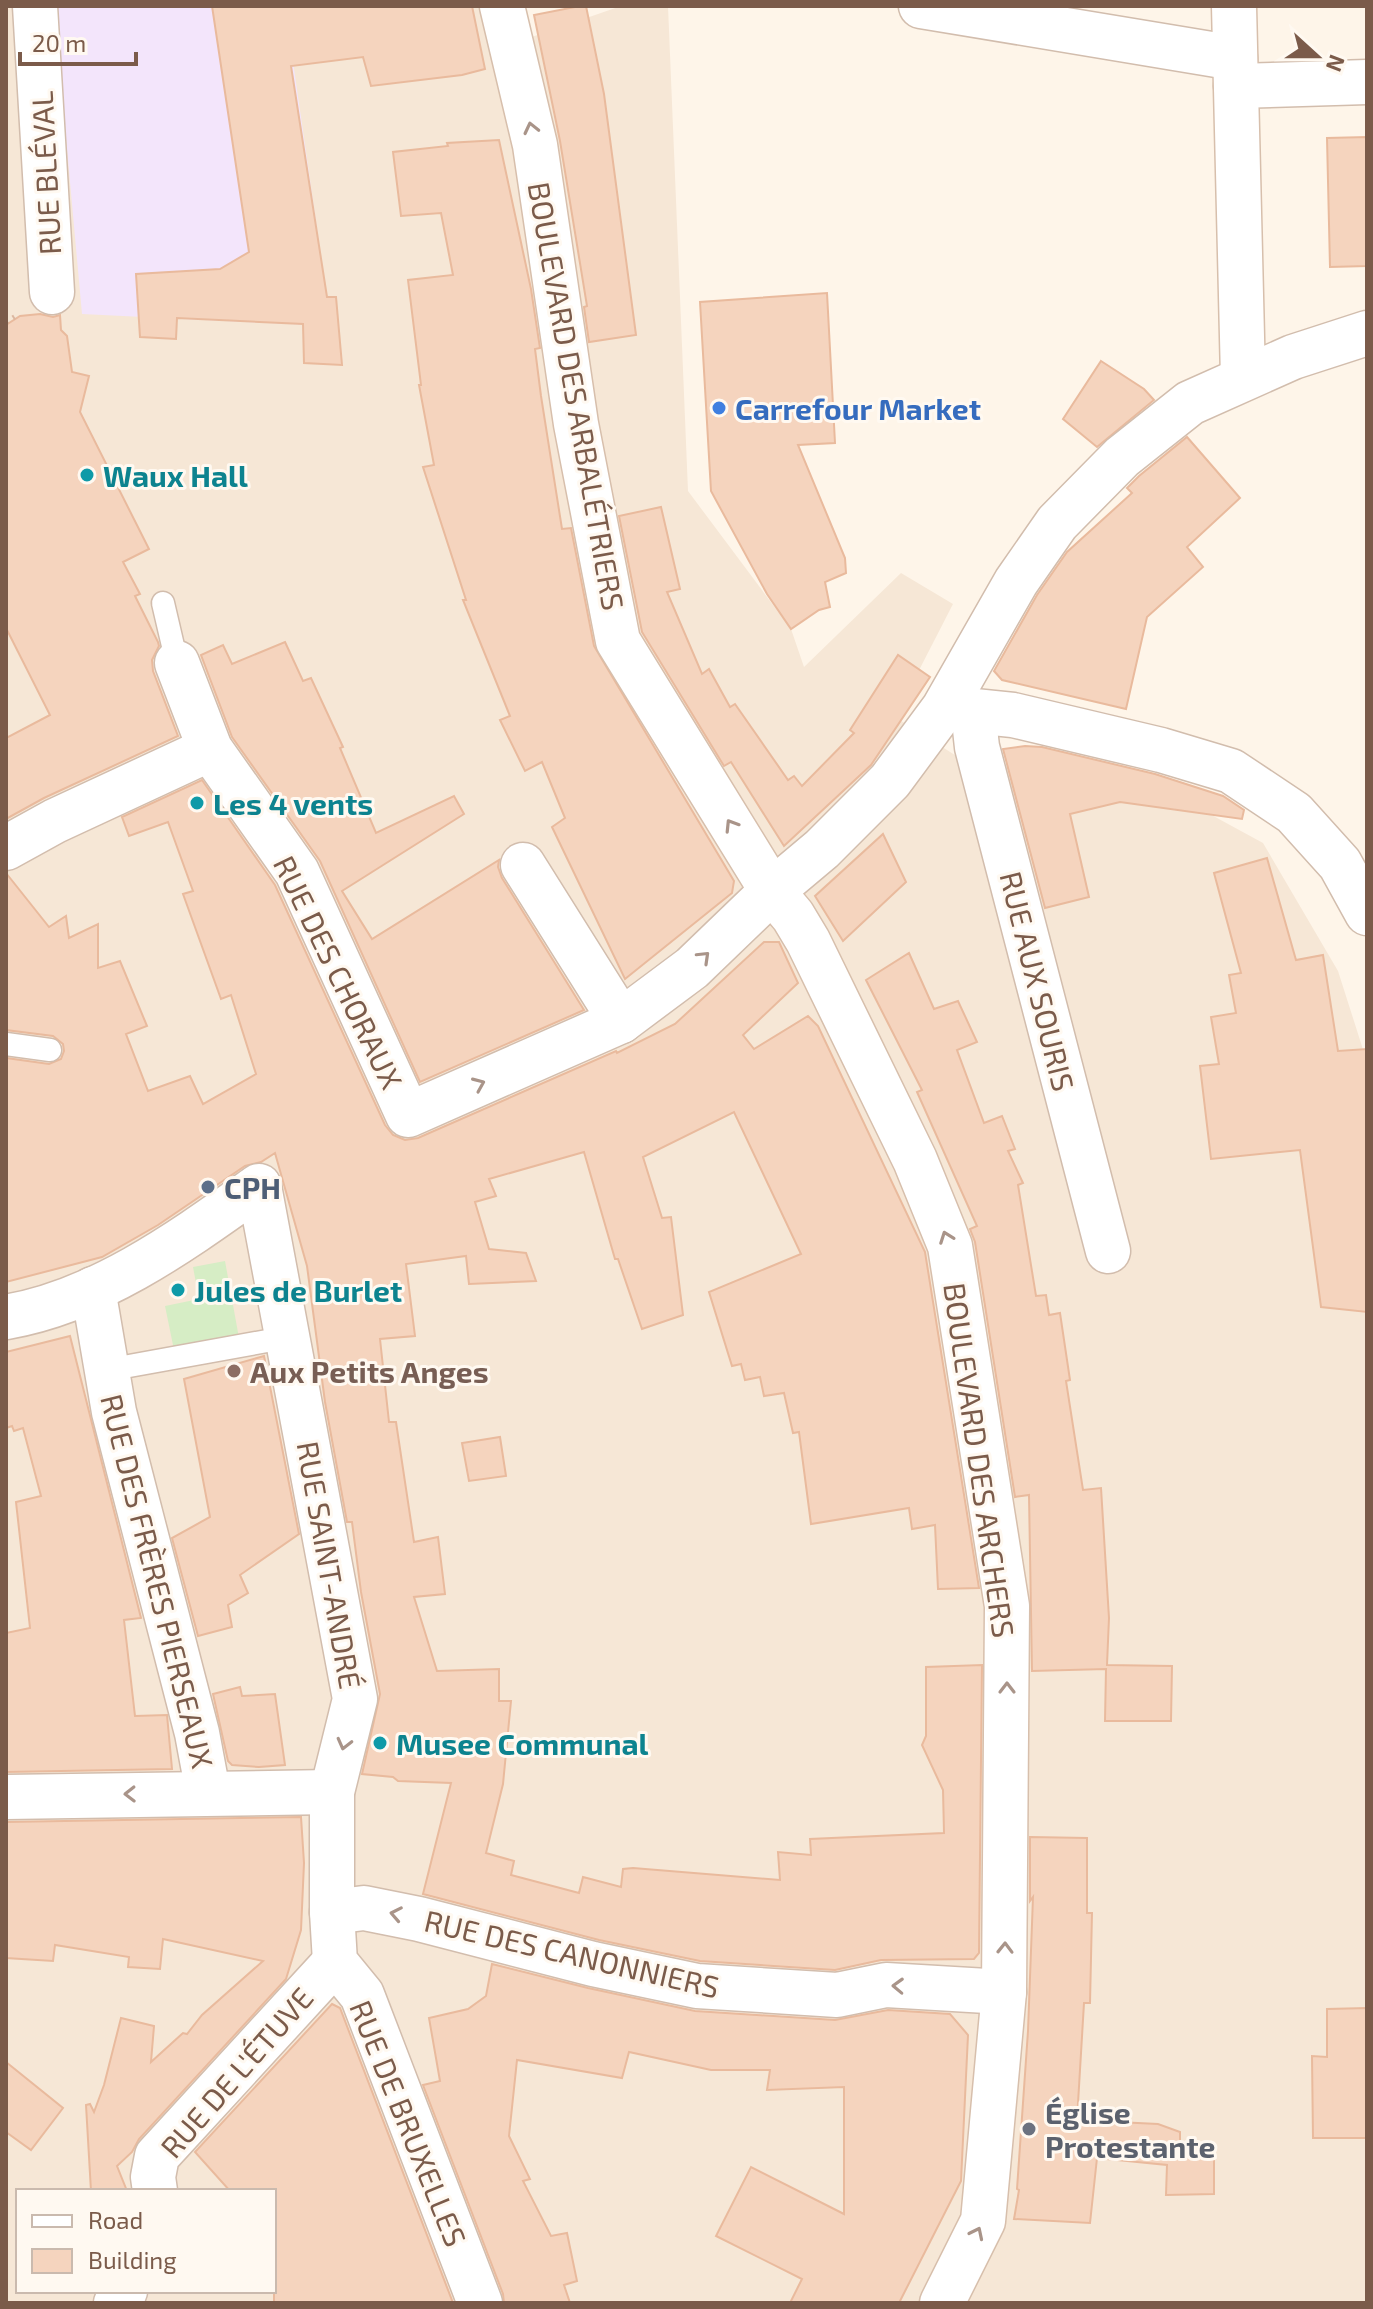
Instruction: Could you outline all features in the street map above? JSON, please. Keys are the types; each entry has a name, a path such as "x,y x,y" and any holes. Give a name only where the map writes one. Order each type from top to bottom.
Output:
{"street":[{"name":"RUE BLÉVAL","path":"35,6 52,292"},
{"name":"BOULEVARD DES ARBALÉTRIERS","path":"502,6 535,145 576,424 618,641 772,891"},
{"path":"921,6 1236,72 1367,82"},
{"path":"1234,6 1243,378"},
{"path":"523,865 621,1021 692,968 772,891 822,849 958,709 1016,582 1057,523 1122,457 1190,403 1293,357 1367,333"},
{"name":"RUE DES CHORAUX","path":"177,663 210,749 297,872 408,1115 621,1021"},
{"path":"958,709 1013,715 1146,746 1231,771 1294,813 1340,864 1367,913"},
{"name":"RUE AUX SOURIS","path":"958,709 977,747 1108,1251"},
{"path":"6,848 55,821 210,749"},
{"name":"BOULEVARD DES ARCHERS","path":"772,891 793,916 808,941 915,1160 950,1246 1007,1606 1004,1992 983,2221 942,2303"},
{"name":"RUE SAINT-ANDRÉ","path":"93,1289 178,1243 259,1186 355,1699 332,1792"},
{"path":"6,1317 36,1312 93,1289"},
{"name":"RUE DES FRÈRES PIERSEAUX","path":"93,1289 114,1412 197,1733 208,1792"},
{"path":"6,1797 332,1792 335,1962"},
{"name":"RUE DES CANONNIERS","path":"332,1912 364,1908 419,1919 593,1964 697,1986 837,1995 886,1985 1004,1992"},
{"name":"RUE DE L'ÉTUVE","path":"155,2189 153,2177 157,2156 335,1962"},
{"name":"RUE DE BRUXELLES","path":"335,1962 362,1995 480,2303"}],"lane":[{"path":"163,603 177,663"},
{"path":"6,1044 50,1050"},
{"path":"107,1370 289,1337"}],"shaded area":[{"path":"6,6 487,6 497,49 621,6 668,6 688,491 791,629 804,667 901,573 953,604 895,717 958,757 1173,794 1263,843 1338,971 1367,1062 1367,2303 6,2303"},
{"path":"54,6 285,6 331,326 82,314"}],"green space":[{"path":"225,1261 239,1338 174,1350 165,1306 199,1299 193,1267"}],"building":[{"path":"212,6 472,6 485,69 462,75 371,86 363,57 291,66 327,297 336,297 342,365 304,363 303,324 177,318 176,339 140,337 136,274 220,269 249,252"},
{"path":"586,6 604,94 636,335 589,342 584,307 587,306 560,141 534,15"},
{"path":"1367,137 1367,266 1330,267 1327,138"},
{"path":"499,140 531,289 540,348 535,349 541,396 562,529 571,528 594,646 734,881 732,893 625,979 552,827 565,818 542,762 525,771 500,720 510,716 463,600 466,600 423,467 434,465 419,385 408,280 453,275 441,213 401,216 393,152 448,146 447,143"},
{"path":"827,293 835,443 798,445 845,558 846,573 825,582 830,607 819,610 791,629 767,594 711,491 700,302"},
{"path":"60,315 61,330 67,336 72,372 89,376 80,412 149,549 123,562 140,594 135,596 158,642 152,660 153,671 178,736 6,819 6,738 50,715 6,628 6,325 20,316"},
{"path":"1101,361 1144,389 1154,400 1097,447 1063,419"},
{"path":"1187,437 1240,498 1187,547 1203,567 1147,617 1126,709 1002,680 994,671 1037,595 1067,552 1132,493 1127,488 1139,476"},
{"path":"661,507 680,589 667,592 702,674 709,669 730,707 735,704 788,780 794,776 802,786 854,733 850,730 898,655 930,677 871,765 784,846 731,762 724,766 642,632 619,516"},
{"path":"285,642 303,681 311,678 343,747 340,748 376,833 454,796 464,814 342,891 372,939 499,860 502,878 584,1010 420,1082 320,861 232,737 201,655 223,645 232,664"},
{"path":"1042,747 1155,774 1223,796 1244,810 1242,819 1120,802 1070,814 1089,897 1045,908 1003,749"},
{"path":"202,780 275,885 385,1125 393,1135 405,1140 418,1138 617,1053 675,1024 764,942 779,942 798,983 743,1035 754,1049 808,1016 818,1026 925,1252 979,1588 938,1589 935,1525 912,1529 909,1508 811,1524 799,1432 793,1433 784,1393 764,1396 760,1377 745,1380 741,1364 732,1366 709,1292 801,1254 734,1112 643,1157 662,1218 671,1217 683,1315 642,1329 618,1259 615,1259 584,1152 489,1179 496,1196 475,1202 489,1249 526,1253 536,1281 469,1284 466,1256 406,1264 415,1336 380,1339 389,1422 396,1422 414,1542 438,1537 445,1594 414,1597 437,1671 499,1669 499,1701 511,1701 503,1784 486,1853 514,1861 511,1875 579,1893 583,1877 621,1887 623,1869 633,1868 780,1880 778,1852 811,1855 810,1839 944,1833 943,1790 922,1745 926,1736 926,1667 982,1665 979,1953 974,1959 881,1960 835,1970 700,1961 599,1940 423,1894 451,1783 398,1781 393,1777 362,1774 380,1694 352,1522 347,1522 325,1402 307,1266 275,1153 261,1162 245,1166 158,1225 102,1257 6,1282 6,1058 49,1064 61,1059 64,1051 63,1044 53,1036 6,1030 6,873 49,927 66,916 69,938 98,924 98,968 120,961 147,1026 126,1034 148,1091 190,1076 203,1104 256,1074 231,995 221,999 183,894 193,891 168,822 129,836 122,817"},
{"path":"883,834 906,882 843,941 815,896"},
{"path":"1267,858 1296,960 1323,955 1338,1051 1367,1049 1367,1312 1321,1307 1300,1150 1211,1159 1200,1066 1219,1064 1211,1017 1236,1013 1229,975 1241,973 1214,873"},
{"path":"909,953 934,1009 958,1001 977,1042 957,1050 984,1123 1002,1116 1015,1149 1008,1151 1023,1183 1018,1185 1036,1296 1046,1295 1049,1315 1060,1313 1070,1380 1066,1381 1083,1490 1101,1488 1109,1618 1107,1665 1172,1666 1171,1721 1105,1721 1106,1669 1032,1671 1029,1495 1015,1497 975,1242 970,1229 977,1226 917,1092 922,1090 866,980"},
{"path":"70,1336 141,1618 124,1620 135,1716 167,1715 172,1769 6,1772 6,1633 30,1628 16,1502 41,1496 23,1428 14,1431 12,1426 6,1428 6,1352"},
{"path":"264,1356 299,1534 240,1575 248,1593 228,1605 232,1627 198,1636 172,1538 210,1517 184,1379"},
{"path":"500,1437 506,1476 469,1481 462,1443"},
{"path":"240,1687 242,1696 275,1694 285,1765 259,1767 232,1765 228,1761 213,1694"},
{"path":"301,1817 304,1863 301,1930 286,1979 117,2166 126,2189 91,2189 86,2105 90,2104 94,2112 121,2018 154,2026 151,2062 183,2033 187,2034 202,2015 263,1961 163,1939 160,1969 128,1967 129,1957 55,1945 53,1961 6,1958 6,1822"},
{"path":"1030,1837 1087,1838 1087,1913 1092,1913 1090,2003 1084,2003 1077,2120 1158,2124 1180,2132 1180,2146 1214,2147 1214,2194 1166,2195 1167,2165 1097,2158 1090,2223 1014,2219 1019,2190 1028,2031 1033,1897 1030,1901"},
{"path":"492,1964 695,2011 835,2020 888,2010 950,2014 968,2035 961,2181 899,2303 790,2303 802,2279 716,2236 751,2167 844,2214 844,2087 767,2090 770,2070 711,2070 629,2052 622,2078 517,2060 509,2136 530,2179 523,2181 551,2236 567,2233 577,2281 564,2285 570,2303 504,2303 423,2085 440,2081 429,2018 468,2009 486,1996"},
{"path":"332,2004 340,2008 453,2303 274,2303 276,2189 228,2189 195,2152"},
{"path":"1367,2008 1367,2138 1313,2138 1312,2056 1327,2057 1327,2009"},
{"path":"6,2062 63,2108 31,2150 6,2132"}],"place":[{"name":"Carrefour Market","path":"719,408"},
{"name":"Waux Hall","path":"87,475"},
{"name":"Les 4 vents","path":"197,803"},
{"name":"CPH","path":"208,1187"},
{"name":"Jules de Burlet","path":"178,1290"},
{"name":"Aux Petits Anges","path":"234,1371"},
{"name":"Musee Communal","path":"380,1743"},
{"name":"Église Protestante","path":"1029,2129"}]}
